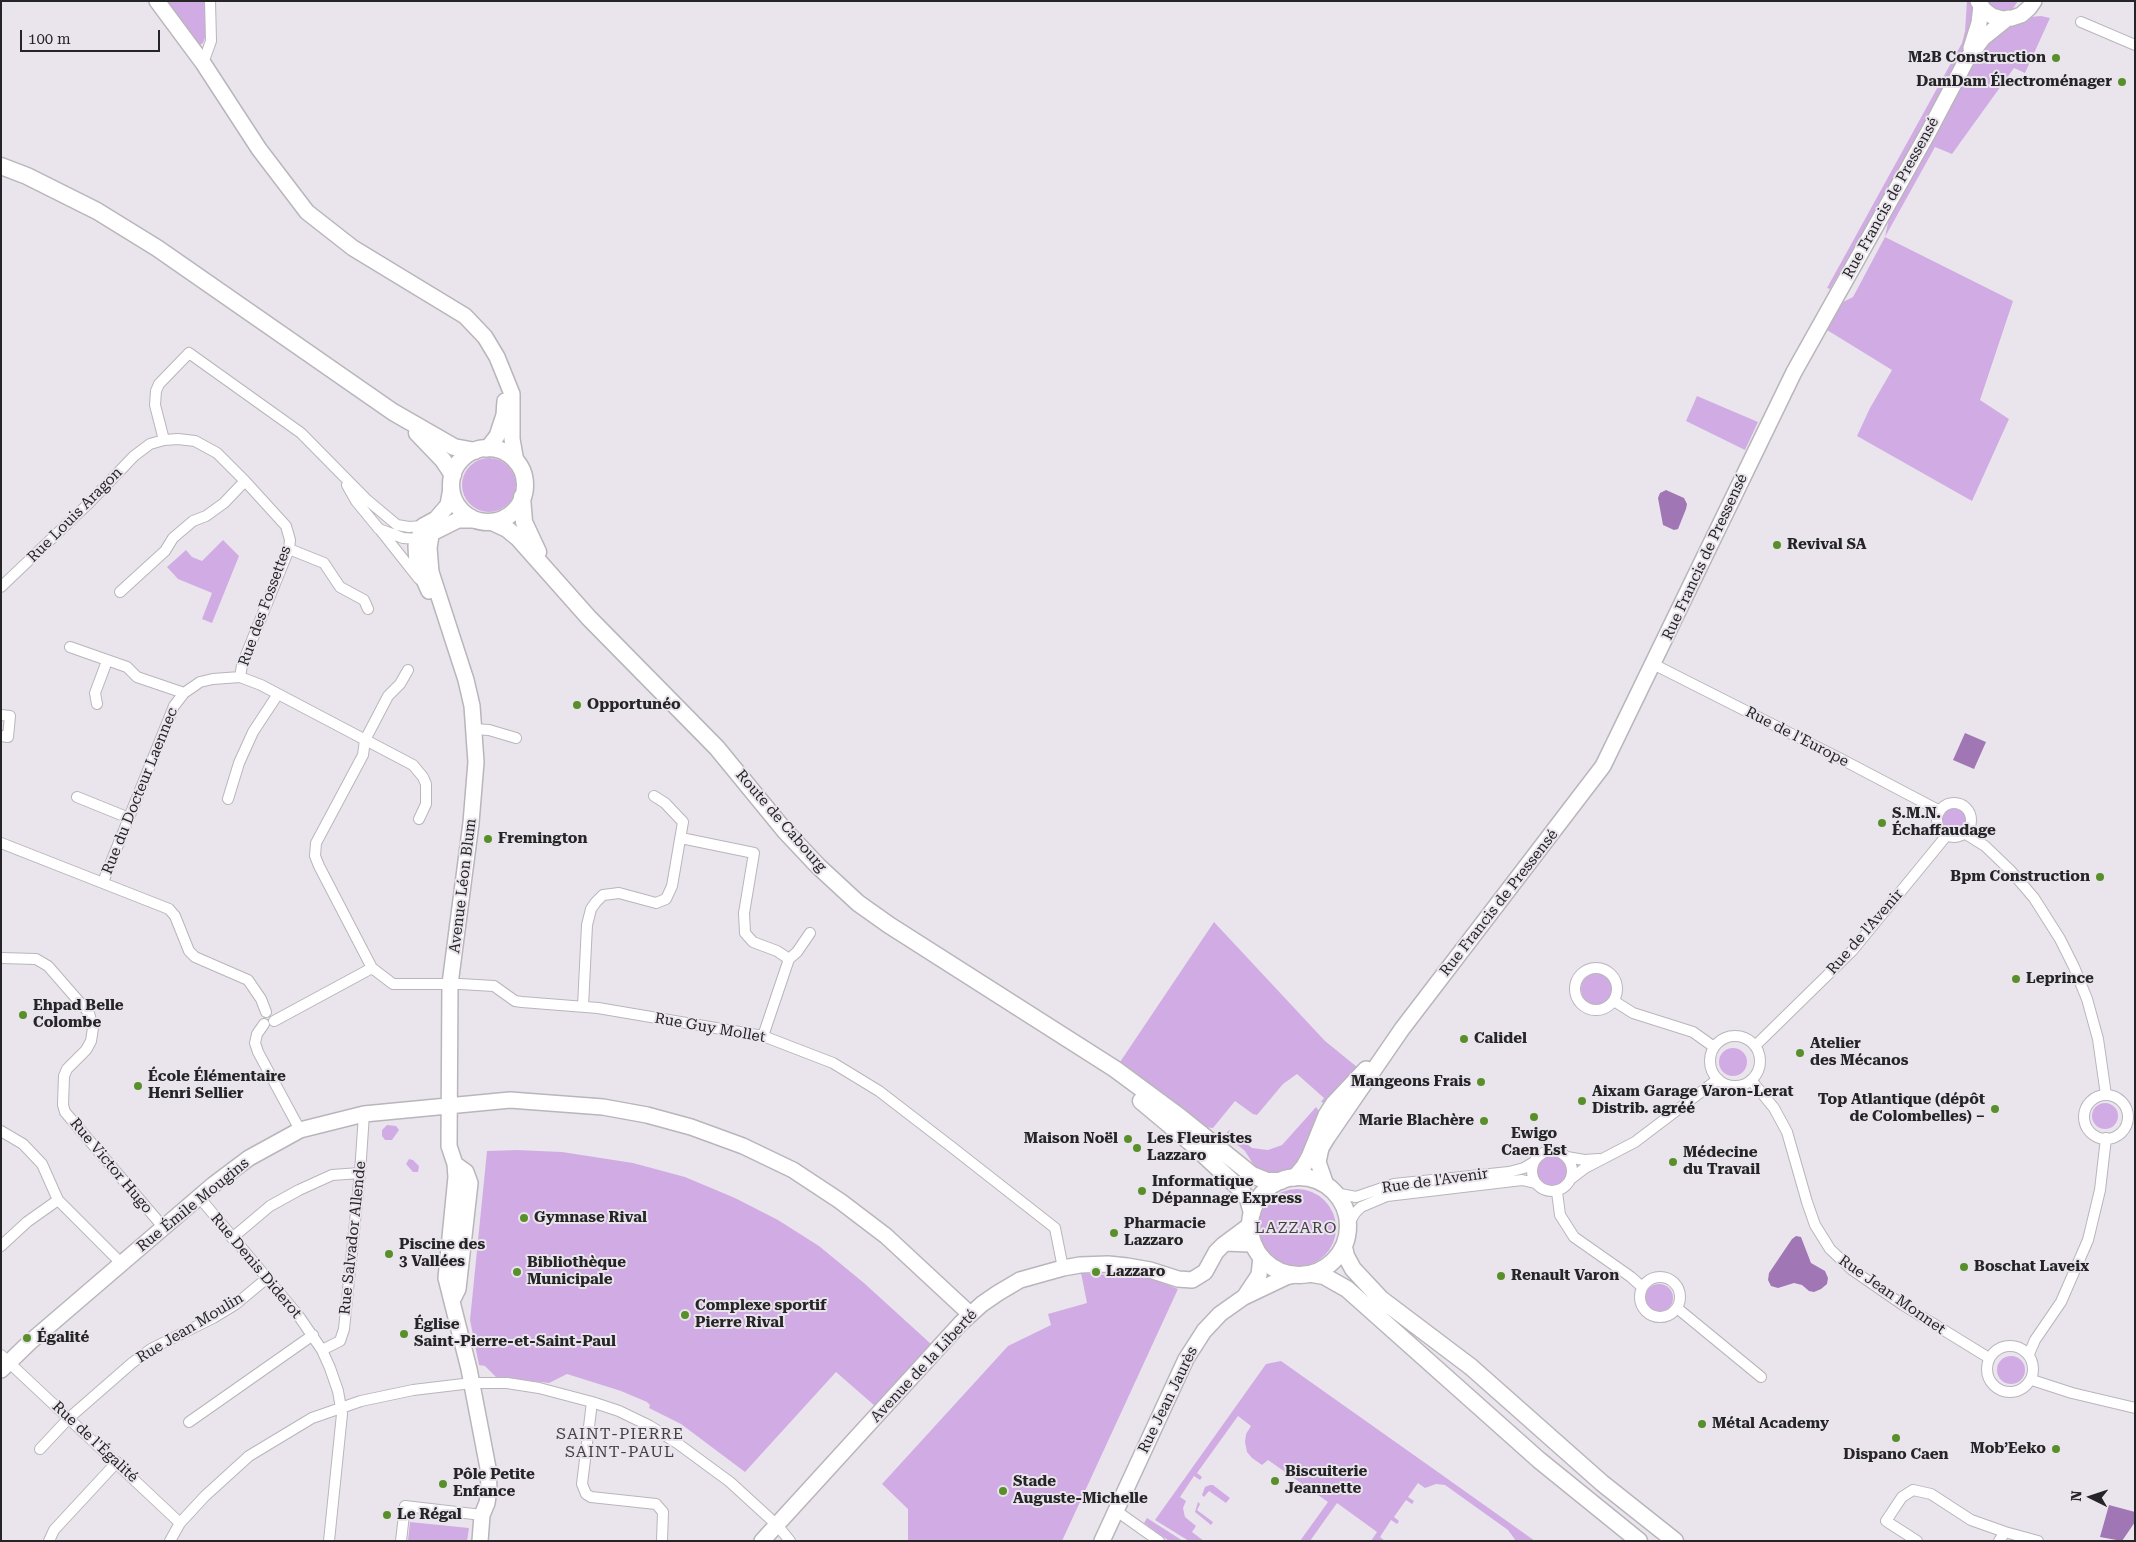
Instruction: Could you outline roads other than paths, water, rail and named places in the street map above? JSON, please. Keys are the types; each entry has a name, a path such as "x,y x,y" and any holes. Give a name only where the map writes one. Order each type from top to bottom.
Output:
{"main road":[{"path":"1,166 27,176 97,211 157,248 393,412 454,447 502,451 516,462 523,473 525,481 520,504 514,512 505,518 492,522"},
{"path":"393,412 426,441 452,481 458,506 474,520 492,522 513,533 545,567"},
{"path":"452,481 463,458 481,450"},
{"path":"522,497 525,526 545,567"},
{"name":"Route de Cabourg","path":"545,567 589,618 717,748 804,852 858,903 889,925 1055,1030"},
{"path":"1055,1030 1120,1072 1252,1175 1267,1181 1287,1179 1316,1180 1330,1189 1343,1205 1348,1225 1344,1247 1346,1256 1353,1269 1382,1299 1471,1367 1602,1483 1675,1541"},
{"path":"1055,1030 1152,1110 1218,1168 1242,1192 1250,1204 1258,1252 1276,1270 1295,1275 1312,1274 1324,1276 1347,1289 1545,1465 1639,1541"},
{"path":"1251,1219 1263,1194 1287,1179"},
{"path":"1312,1274 1331,1264 1344,1247"}],"street":[{"path":"158,1 203,63 258,149 307,212 353,248 465,316 485,337 497,357 512,394 512,439 516,462"},
{"path":"203,63 211,42 210,1"},
{"name":"Rue Francis de Pressensé","path":"1967,59 1983,38 2008,18 2022,15 2034,1"},
{"path":"1980,3 1992,16 2008,18"},
{"name":"Rue Francis de Pressensé","path":"1402,1029 1594,780 1618,739 1708,545 1772,420 1794,372 1929,131 1967,59 1979,23 1980,3"},
{"path":"2081,22 2135,45"},
{"path":"164,440 155,405 156,391 159,384 189,353 301,433 340,473 397,525 424,533"},
{"path":"481,450 497,436 504,416 506,398 504,375"},
{"name":"Rue des Fossettes","path":"150,444 178,439 195,441 206,446 217,453 246,481 286,526 290,540 289,549 242,665 240,677"},
{"name":"Rue Louis Aragon","path":"1,587 88,504 134,456 150,444"},
{"path":"340,473 356,501 428,590"},
{"path":"120,592 165,551 173,538 193,521 206,516 224,503 246,481"},
{"path":"424,533 448,505 452,481"},
{"path":"379,529 404,538 424,533 458,520 474,520"},
{"name":"Avenue Léon Blum","path":"424,533 416,554 417,564 428,590 442,611"},
{"name":"Avenue Léon Blum","path":"424,533 442,611 466,680 474,729 476,762 471,822 450,984 449,1146 455,1164 466,1172 470,1183 458,1289 453,1299 472,1383 488,1468 489,1489 487,1503 482,1515 480,1541"},
{"path":"289,549 324,563 340,587 364,600 368,609"},
{"path":"70,647 127,667 137,677 184,693"},
{"path":"97,704 95,693 107,660"},
{"name":"Rue de l'Europe","path":"1653,664 1850,763 1940,811"},
{"path":"300,1130 258,1052 257,1034 269,1022 372,968 315,856 316,843 364,755 365,740 388,696 400,684 408,670"},
{"name":"Rue du Docteur Laennec","path":"103,882 174,706 184,693 200,682 213,679 240,677 278,694 413,765 423,776 426,784 426,804 419,819"},
{"path":"228,799 239,763 253,732 278,694"},
{"path":"1,715 10,716 8,736 1,736"},
{"path":"474,729 513,734"},
{"path":"583,1006 586,939 591,909 603,895 619,893 656,903 666,899 672,886 683,822 665,803 654,796"},
{"path":"77,797 129,818"},
{"path":"1952,803 1957,803 1966,808 1971,816 1970,827 1964,834 1956,836 1947,835 1938,824 1940,811 1952,803"},
{"path":"1964,834 1984,846 2010,870 2034,898 2060,939 2087,999 2098,1040 2106,1095"},
{"name":"Rue de l'Avenir","path":"1755,1046 1852,951 1947,835"},
{"path":"681,838 754,853 744,914 745,933 753,942 777,951 788,958"},
{"path":"1,842 169,909 175,916 184,945 189,951 195,957 248,980 261,1000 266,1012 272,1013 269,1022"},
{"path":"763,1036 788,958 797,952 810,933"},
{"name":"Rue Victor Hugo","path":"1,958 36,959 48,966 89,1013 93,1028 91,1041 86,1050 67,1070 64,1076 63,1104 66,1112 164,1228"},
{"name":"Rue Guy Mollet","path":"372,968 393,984 408,986 450,984 494,986 515,1001 583,1006 763,1036 833,1063 879,1092 954,1148 1055,1228 1063,1268"},
{"path":"1599,968 1612,974 1617,987 1614,1001 1599,1010 1592,1010 1581,1004 1575,993 1577,980 1580,975 1586,970 1599,968"},
{"path":"1614,1001 1633,1013 1693,1032 1714,1047"},
{"path":"1287,1179 1304,1166 1319,1129 1334,1104 1402,1029"},
{"path":"1330,1189 1318,1162 1321,1148 1402,1029"},
{"path":"1735,1036 1744,1038 1755,1046 1759,1053 1760,1064 1757,1073 1751,1080 1737,1086 1729,1086 1718,1079 1712,1072 1710,1064 1714,1047 1726,1038 1735,1036"},
{"path":"1603,1159 1584,1160 1567,1157 1559,1152 1549,1151 1540,1154 1534,1162 1532,1172 1535,1183 1541,1188 1548,1192 1557,1192 1566,1187 1572,1178 1585,1168 1603,1159 1635,1142 1718,1079"},
{"name":"Rue Jean Monnet","path":"1751,1080 1774,1108 1787,1132 1815,1225 1830,1249 1851,1269 1903,1305 1989,1358"},
{"path":"2106,1095 2120,1100 2125,1106 2131,1121 2118,1135 2106,1138 2093,1134 2085,1124 2084,1117 2088,1104 2093,1099 2106,1095"},
{"name":"Rue Émile Mougins","path":"4,1363 199,1197 236,1168 300,1130 364,1114 510,1100 603,1107 648,1115 691,1127 743,1146 794,1170 840,1201 886,1236 970,1314"},
{"name":"Rue Salvador Allende","path":"322,1350 340,1341 344,1329 364,1114"},
{"path":"1,1131 23,1144 42,1164 58,1200 122,1264"},
{"path":"2029,1354 2035,1340 2061,1302 2088,1240 2100,1190 2106,1138"},
{"path":"1567,1157 1571,1163 1572,1178"},
{"name":"Rue de l'Avenir","path":"1330,1189 1356,1196 1394,1184 1509,1172 1524,1168 1534,1162"},
{"path":"232,1238 270,1206 299,1190 332,1175 360,1173"},
{"name":"Rue de l'Avenir","path":"1348,1225 1355,1213 1361,1208 1387,1196 1522,1180 1535,1183"},
{"path":"1557,1192 1560,1214 1574,1238 1631,1277 1642,1287"},
{"name":"Rue Denis Diderot","path":"199,1197 298,1315 322,1350 330,1368 342,1406 342,1422 329,1541"},
{"path":"1,1246 27,1222 58,1200"},
{"name":"Avenue de la Liberté","path":"762,1541 970,1314 998,1293 1020,1280 1063,1268 1108,1264 1150,1270 1178,1280 1192,1280 1205,1272 1216,1252 1251,1219"},
{"path":"1226,1243 1249,1244 1258,1252 1259,1275 1244,1297"},
{"name":"Rue Jean Jaurès","path":"1102,1541 1193,1346 1220,1314 1244,1297 1286,1277 1295,1275"},
{"path":"1659,1276 1671,1280 1676,1284 1680,1296 1677,1308 1666,1316 1653,1316 1647,1313 1640,1304 1642,1287 1652,1278 1659,1276"},
{"name":"Rue Jean Moulin","path":"40,1449 69,1418 151,1349 213,1318 236,1304 266,1279"},
{"path":"1677,1308 1761,1377"},
{"path":"189,1422 312,1335"},
{"path":"2012,1346 2021,1348 2029,1354 2033,1362 2034,1371 2032,1380 2026,1388 2018,1392 2008,1393 1992,1385 1988,1377 1987,1367 1989,1358 1995,1351 2003,1347 2012,1346"},
{"name":"Rue de l'Égalité","path":"4,1363 69,1418 180,1523"},
{"path":"2032,1380 2072,1393 2135,1408"},
{"path":"170,1541 180,1523 205,1496 249,1456 299,1426 342,1406 413,1390 472,1383 507,1383 540,1388 592,1402 650,1426 677,1443 730,1482 777,1525 790,1541"},
{"path":"592,1402 582,1484 586,1494 591,1497 656,1504 663,1512 662,1541"},
{"path":"50,1541 54,1530 117,1462"},
{"path":"1917,1541 1886,1521 1902,1497 1912,1490 1932,1494 1971,1520 2002,1536 2038,1541"},
{"path":"401,1541 405,1506 482,1515"},
{"path":"1115,1510 1159,1541"}],"place":[{"name":"M2B Construction","path":"2056,58"},
{"name":"DamDam Électroménager","path":"2122,82"},
{"name":"Revival SA","path":"1777,545"},
{"name":"Opportunéo","path":"577,705"},
{"name":"S.M.N. Échaffaudage","path":"1882,823"},
{"name":"Fremington","path":"488,839"},
{"name":"Bpm Construction","path":"2100,877"},
{"name":"Leprince","path":"2016,979"},
{"name":"Ehpad Belle Colombe","path":"23,1015"},
{"name":"Calidel","path":"1464,1039"},
{"name":"Atelier des Mécanos","path":"1800,1053"},
{"name":"Mangeons Frais","path":"1481,1082"},
{"name":"École Élémentaire Henri Sellier","path":"138,1086"},
{"name":"Aixam Garage Varon-Lerat Distrib. agréé","path":"1582,1101"},
{"name":"Top Atlantique (dépôt de Colombelles) –","path":"1995,1109"},
{"name":"Ewigo Caen Est","path":"1534,1117"},
{"name":"Marie Blachère","path":"1484,1121"},
{"name":"Maison Noël","path":"1128,1139"},
{"name":"Les Fleuristes Lazzaro","path":"1137,1148"},
{"name":"Médecine du Travail","path":"1673,1162"},
{"name":"Informatique Dépannage Express","path":"1142,1191"},
{"name":"Gymnase Rival","path":"524,1218"},
{"name":"Pharmacie Lazzaro","path":"1114,1233"},
{"name":"Piscine des 3 Vallées","path":"389,1254"},
{"name":"Boschat Laveix","path":"1964,1267"},
{"name":"Bibliothèque Municipale","path":"517,1272"},
{"name":"Lazzaro","path":"1096,1272"},
{"name":"Renault Varon","path":"1501,1276"},
{"name":"Complexe sportif Pierre Rival","path":"685,1315"},
{"name":"Église Saint-Pierre-et-Saint-Paul","path":"404,1334"},
{"name":"Égalité","path":"27,1338"},
{"name":"Métal Academy","path":"1702,1424"},
{"name":"Dispano Caen","path":"1896,1438"},
{"name":"Mob’Eeko","path":"2056,1449"},
{"name":"Biscuiterie Jeannette","path":"1275,1481"},
{"name":"Pôle Petite Enfance","path":"443,1484"},
{"name":"Stade Auguste-Michelle","path":"1003,1491"},
{"name":"Le Régal","path":"387,1515"}],"district":[{"name":"LAZZARO","path":"1296,1228"},
{"name":"SAINT-PIERRE SAINT-PAUL","path":"620,1443"}]}
